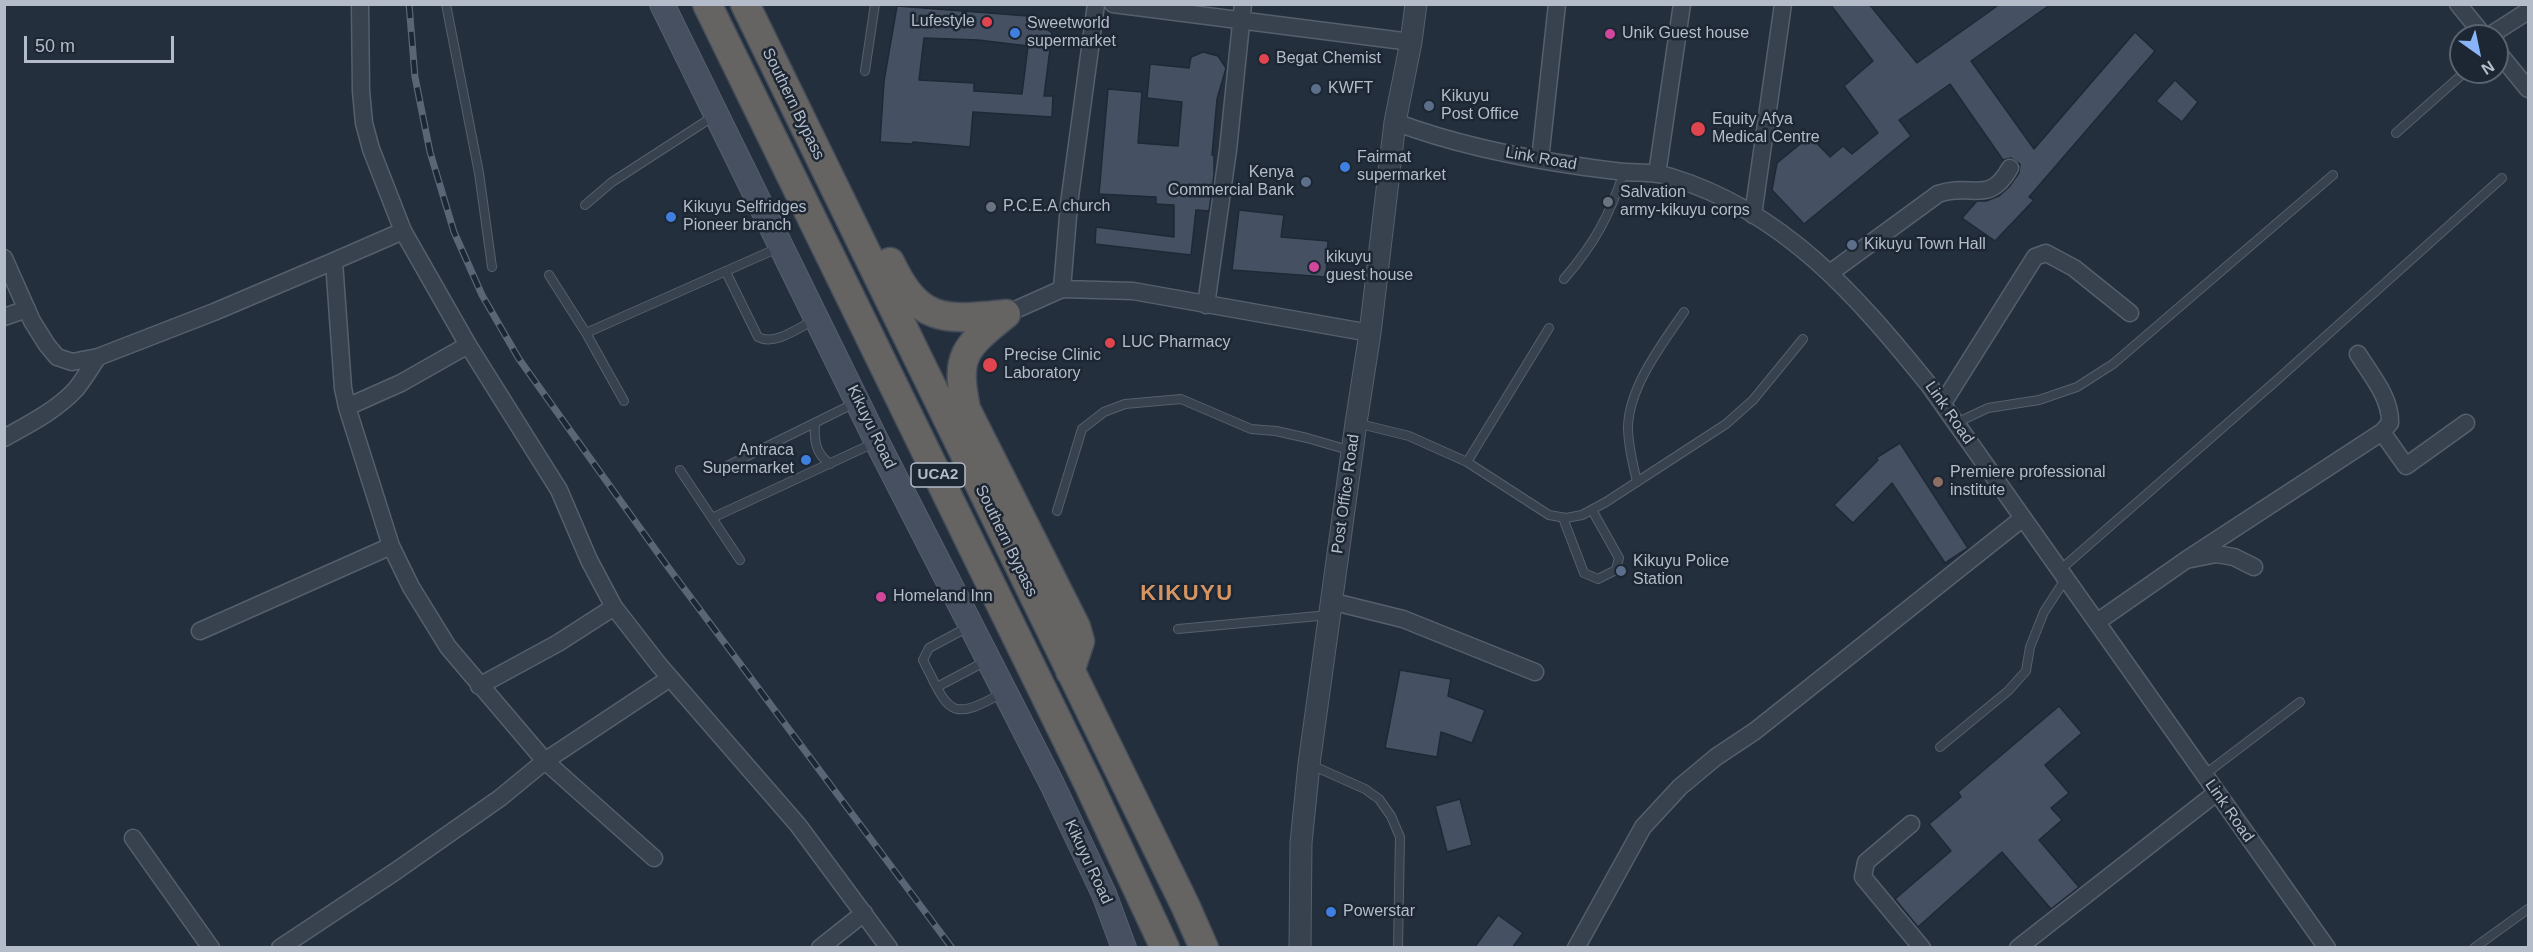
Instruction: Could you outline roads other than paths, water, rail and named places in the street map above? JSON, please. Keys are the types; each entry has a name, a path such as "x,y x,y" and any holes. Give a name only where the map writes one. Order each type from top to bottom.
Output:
{"highway":[{"name":"Southern Bypass","path":"707,4 1088,783 1165,948"},
{"name":"Southern Bypass","path":"745,4 1204,948"},
{"path":"794,105 820,122 834,142 897,278 920,308 939,316 957,318 1006,314"},
{"path":"1006,314 973,344 961,366 960,380 971,418 1076,627 1080,641 1070,670"}],"main road":[{"name":"Kikuyu Road","path":"662,4 877,442 1084,851 1104,894 1124,948"}],"street":[{"path":"360,4 361,91 364,123 371,148 403,231 468,345 559,490 589,560 614,607 670,678 743,763 776,797 889,948"},
{"path":"1062,289 1069,204 1096,4"},
{"path":"1113,4 1241,13 1411,42"},
{"name":"Post Office Road","path":"1300,948 1301,843 1309,764 1370,333 1395,122 1416,4"},
{"path":"1540,160 1557,4"},
{"path":"1657,174 1682,4"},
{"path":"1753,215 1783,4"},
{"path":"2458,4 2474,24"},
{"path":"2508,24 2529,11"},
{"path":"1206,305 1228,150 1241,13"},
{"path":"2509,65 2529,89"},
{"name":"Link Road","path":"1395,122 1427,134 1540,160 1670,176 1727,199 1789,237 1830,273 1878,321 1943,403 2327,948"},
{"path":"1830,273 1938,194 1952,189 1988,190 2001,184 2010,168"},
{"path":"4,258 27,309 47,345 57,357 72,362 98,357 214,312 403,231"},
{"path":"1943,403 2035,257 2046,253 2074,268 2130,313"},
{"path":"334,261 343,388 347,407 391,546 411,587 448,647 545,761 654,858"},
{"path":"1006,314 1062,289 1133,291 1370,333"},
{"path":"4,317 27,309"},
{"path":"347,407 401,383 468,345"},
{"path":"2097,622 2382,432 2390,423 2391,413 2381,389 2358,354"},
{"path":"4,438 32,423 62,401 76,388 98,357"},
{"path":"2382,432 2406,466 2466,423"},
{"path":"1576,948 1643,827 1680,787 1755,731 2023,518"},
{"path":"200,631 391,546"},
{"path":"2186,561 2216,554 2234,557 2254,567"},
{"path":"479,686 558,643 614,607"},
{"path":"1330,608 1403,620 1535,672"},
{"path":"280,948 491,804 545,761 670,678"},
{"path":"2018,948 2216,793"},
{"path":"1911,824 1866,862 1862,869 1863,877 1922,948"},
{"path":"133,838 211,948"},
{"path":"820,948 864,913"}],"lane":[{"path":"446,4 479,173 492,267"},
{"path":"865,71 875,4"},
{"path":"2396,133 2451,84"},
{"path":"585,205 612,182 717,114"},
{"path":"1563,279 1590,248 1613,204 1623,172"},
{"path":"1956,423 1988,408 2038,399 2077,387 2113,364 2333,175"},
{"path":"1940,747 2000,699 2026,671 2030,647 2063,574 2502,178"},
{"path":"586,333 782,247"},
{"path":"726,272 758,337 765,341 774,340 818,319"},
{"path":"549,275 586,333 624,401"},
{"path":"1637,482 1630,452 1628,425 1636,393 1654,355 1684,312"},
{"path":"1467,462 1549,328"},
{"path":"1356,423 1409,436 1467,462 1549,515 1563,518 1582,515 1726,424 1753,400 1803,339"},
{"path":"1057,511 1082,429 1104,412 1125,404 1181,399 1251,429 1276,431 1353,451"},
{"path":"721,469 858,401"},
{"path":"815,423 815,444 821,456 830,464"},
{"path":"712,518 877,442"},
{"path":"680,470 740,560"},
{"path":"1563,518 1584,573 1598,579 1616,570 1619,558 1592,510"},
{"path":"1178,629 1330,608"},
{"path":"970,625 929,648 923,660 944,700 953,709 973,709 1004,691"},
{"path":"937,687 988,660"},
{"path":"2204,775 2300,702"},
{"path":"1309,764 1365,789 1379,799 1391,816 1400,837 1398,948"},
{"path":"2474,948 2529,909"}],"railway":[{"path":"409,4 415,77 430,152 454,232 482,295 519,359 665,563 952,948"}],"place":[{"name":"Lufestyle","path":"987,22"},
{"name":"Sweetworld supermarket","path":"1015,33"},
{"name":"Unik Guest house","path":"1610,34"},
{"name":"Begat Chemist","path":"1264,59"},
{"name":"KWFT","path":"1316,89"},
{"name":"Kikuyu Post Office","path":"1429,106"},
{"name":"Equity Afya Medical Centre","path":"1698,129"},
{"name":"Fairmat supermarket","path":"1345,167"},
{"name":"Kenya Commercial Bank","path":"1306,182"},
{"name":"Salvation army-kikuyu corps","path":"1608,202"},
{"name":"P.C.E.A church","path":"991,207"},
{"name":"Kikuyu Selfridges Pioneer branch","path":"671,217"},
{"name":"Kikuyu Town Hall","path":"1852,245"},
{"name":"kikuyu guest house","path":"1314,267"},
{"name":"LUC Pharmacy","path":"1110,343"},
{"name":"Precise Clinic Laboratory","path":"990,365"},
{"name":"Antraca Supermarket","path":"806,460"},
{"name":"Premiere professional institute","path":"1938,482"},
{"name":"Kikuyu Police Station","path":"1621,571"},
{"name":"Homeland Inn","path":"881,597"},
{"name":"Powerstar","path":"1331,912"}],"district":[{"name":"KIKUYU","path":"1187,594"}]}
